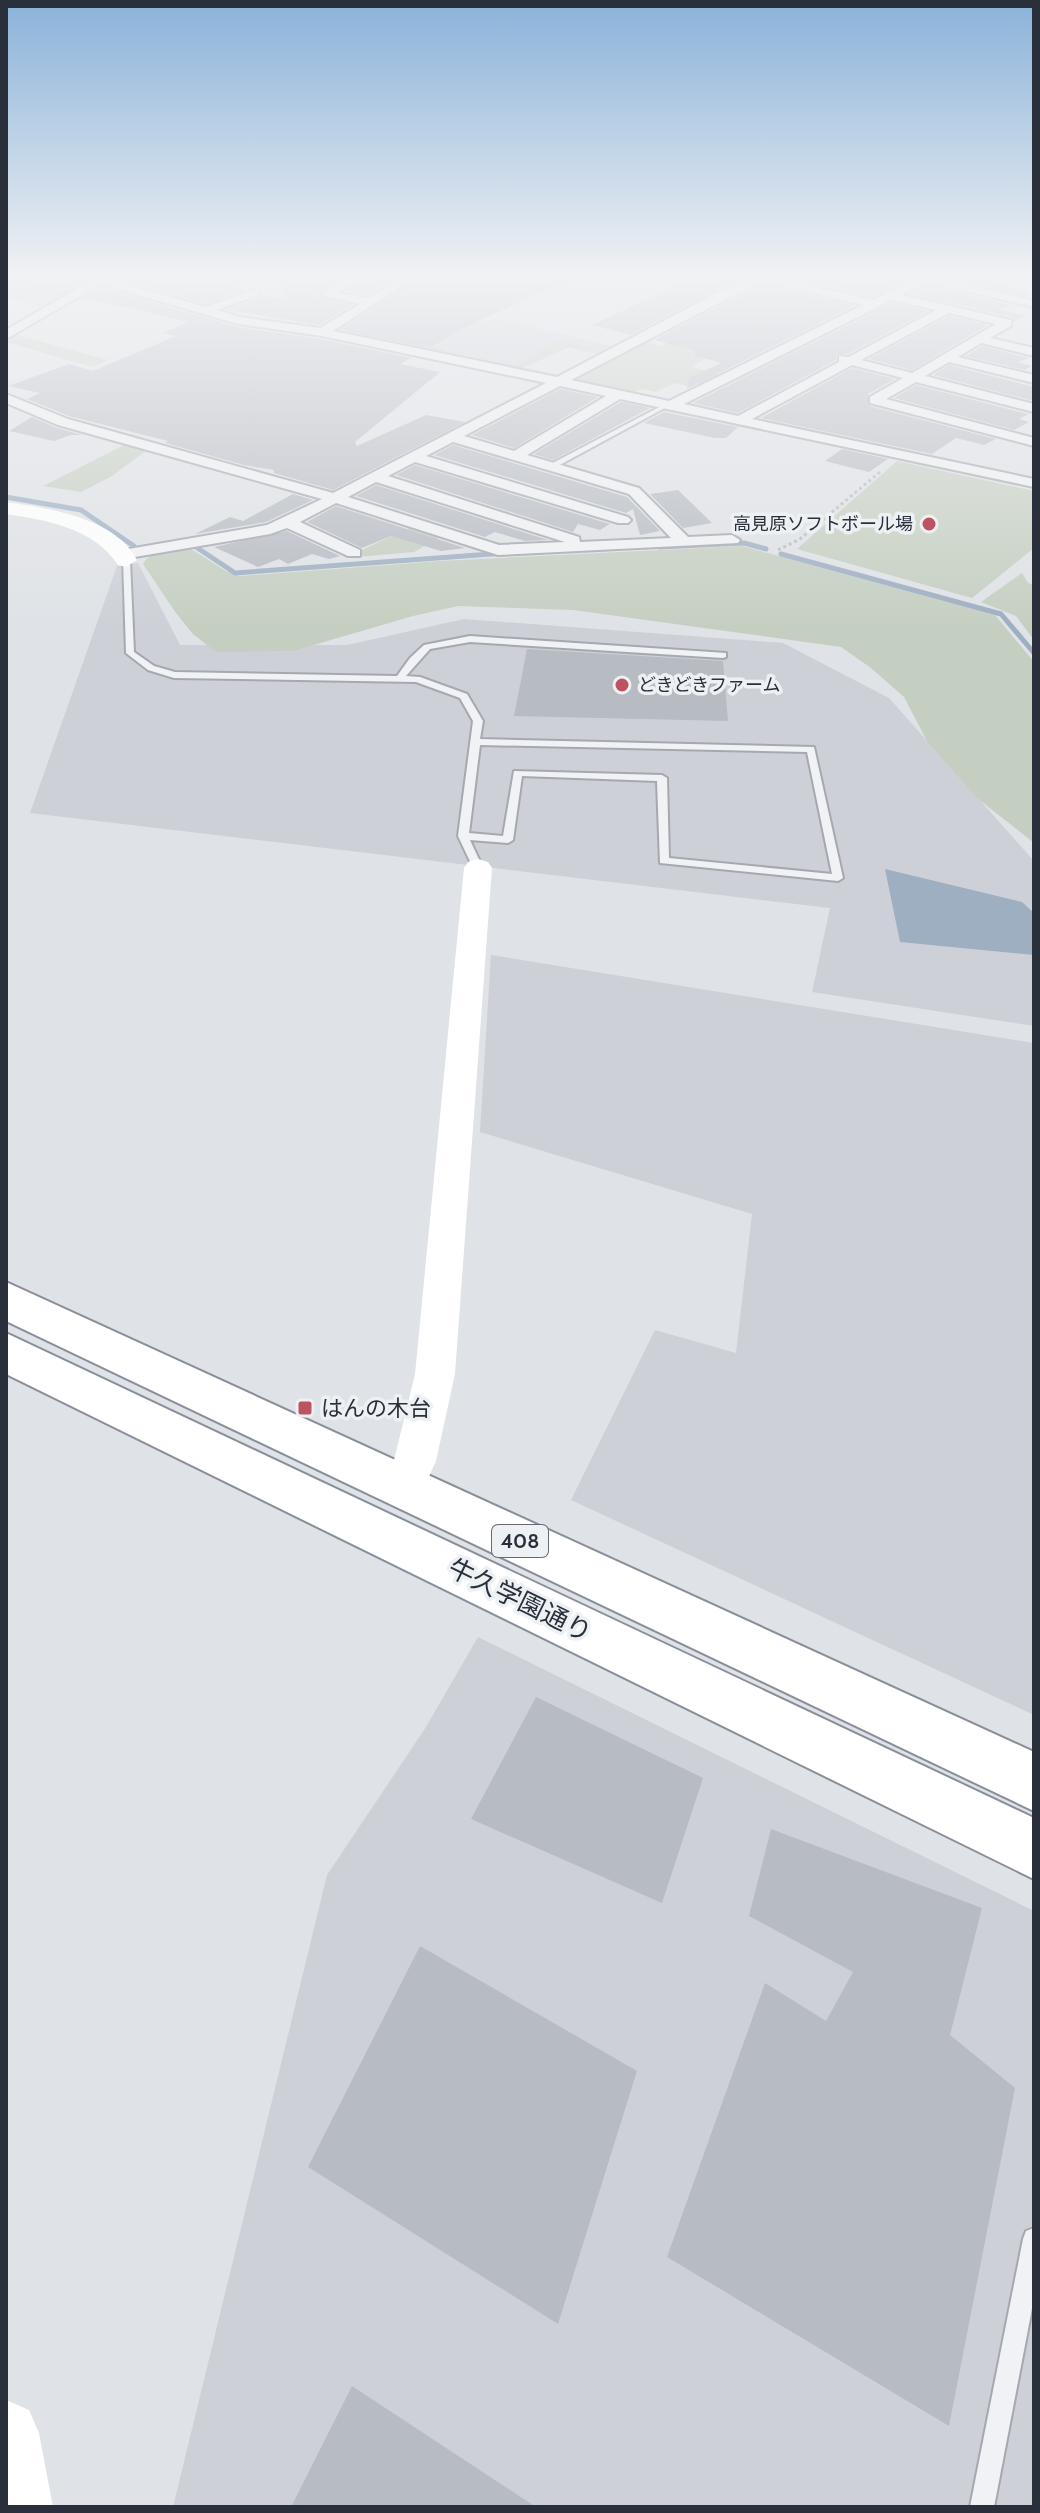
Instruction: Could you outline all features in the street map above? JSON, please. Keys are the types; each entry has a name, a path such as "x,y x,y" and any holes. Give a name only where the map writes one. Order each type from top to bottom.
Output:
{"highway":[{"name":"408","path":"6,1300 1034,1782"},
{"name":"牛久学園通り","path":"6,1352 1034,1849"}],"street":[{"path":"6,508 69,518 124,557 270,529 533,393"},
{"path":"615,393 1034,483"},
{"path":"671,405 695,393"},
{"path":"740,420 789,393"},
{"path":"887,393 875,400 1034,442"},
{"path":"977,393 1034,408"},
{"path":"515,456 618,394"},
{"path":"6,398 63,422 333,498 498,550 732,540"},
{"path":"852,444 875,431"},
{"path":"452,437 629,489 684,542"},
{"path":"901,455 920,441"},
{"path":"414,457 623,520"},
{"path":"376,477 585,545"},
{"path":"585,545 648,504"},
{"path":"288,522 354,553"},
{"path":"403,1487 422,1436 435,1374 478,868"},
{"path":"6,2433 19,2507"}],"lane":[{"path":"551,466 671,405"},
{"path":"124,557 130,653 151,668 174,675 417,679 464,696 478,721 463,836 478,868"},
{"path":"399,679 427,647 470,639 723,655"},
{"path":"463,836 508,840 517,773 662,778 664,861 838,878 811,749 475,742"},
{"path":"982,2507 1034,2239"}],"path":[{"path":"778,550 800,539 901,455"}],"shaded area":[{"path":"138,563 180,645 347,645 464,619 783,643 889,698 1034,861 1034,1026 812,992 830,908 30,813 117,566"},
{"path":"491,955 1034,1043 1034,1715 571,1500 655,1330 736,1353 752,1214 480,1132"},
{"path":"478,1637 1034,1911 1034,2507 173,2507 327,1875 426,1727"}],"green space":[{"path":"126,444 147,450 112,476 81,492 43,486"},
{"name":"高見原ソフトボール場","path":"897,461 1034,491 1034,548 972,598 797,549"},
{"path":"413,526 442,536 414,552 345,558"},
{"path":"742,546 995,615 1034,662 1034,843 977,798 927,741 904,697 841,647 573,610 458,606 293,651 216,652 193,634 143,564 157,553 188,547 239,576 440,561"},
{"path":"1022,573 1028,583 1034,585 1034,640 1016,616 981,602"}],"water":[{"path":"885,869 1022,902 1034,913 1034,955 900,942"}],"building":[{"path":"39,393 414,393 355,442 357,446 426,415 465,422 333,490 274,473 274,470 244,465 165,443 168,441 69,416 27,399"},
{"path":"552,393 598,397 514,448 472,435"},
{"path":"712,393 774,393 738,413 693,403"},
{"path":"806,393 869,393 869,406 996,439 984,445 956,438 932,454 761,418"},
{"path":"902,393 948,393 1028,414 1019,419 1029,422 1014,430 894,398"},
{"path":"1004,393 1034,393 1034,401"},
{"path":"621,402 650,408 553,460 534,454"},
{"path":"664,412 738,427 726,438 715,438 644,423"},
{"path":"32,417 82,435 54,441 9,431"},
{"path":"453,445 627,497 660,531 640,535 633,509 626,513 434,455"},
{"path":"842,449 888,459 869,472 825,461"},
{"path":"415,465 610,524 600,530 578,524 573,532 396,475"},
{"path":"376,485 548,540 525,541 495,532 485,537 356,496"},
{"path":"678,490 712,523 683,528 650,494"},
{"path":"293,494 313,500 266,522 195,534 230,517 243,521"},
{"path":"336,506 465,548 441,551 391,536 362,548 307,522"},
{"path":"287,531 340,556 329,559 312,554 288,564 279,559 258,567 214,547"},
{"name":"どきどきファーム","path":"527,649 723,661 728,721 514,716"},
{"path":"536,1697 703,1778 662,1903 471,1819"},
{"path":"771,1829 982,1908 950,2035 1015,2088 949,2426 667,2257 765,1983 826,2021 853,1972 749,1916"},
{"path":"420,1946 637,2071 558,2324 308,2167"},
{"path":"352,2386 536,2507 291,2507"}],"waterway":[{"path":"6,497 81,510 134,546"},
{"path":"659,547 744,543 766,549"},
{"path":"193,545 235,573 505,553"},
{"path":"781,554 1001,614 1034,653"}],"place":[{"name":"高見原ソフトボール場","path":"929,524"},
{"name":"どきどきファーム","path":"622,685"},
{"name":"はんの木台","path":"305,1408"}]}
